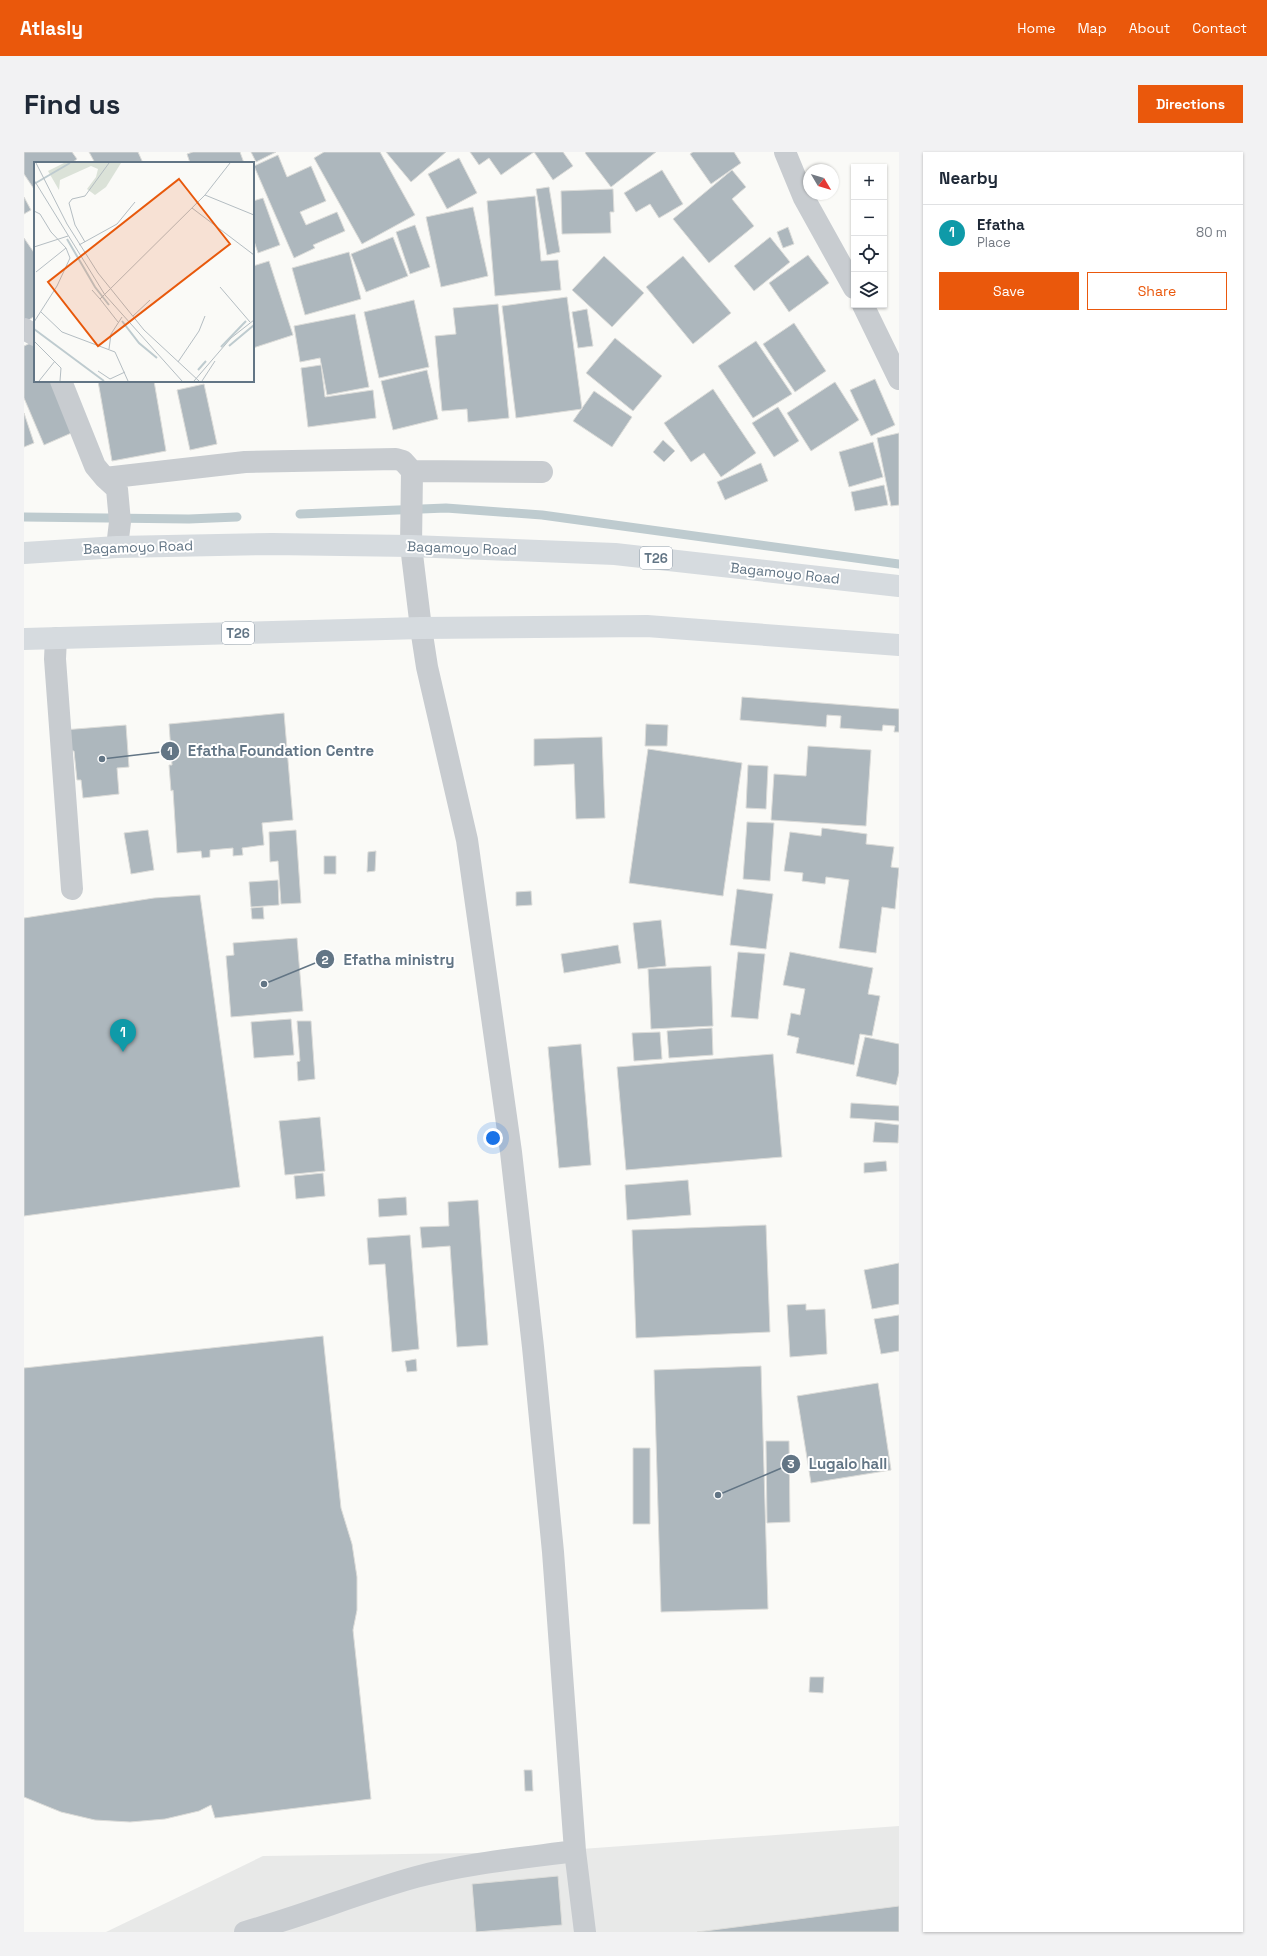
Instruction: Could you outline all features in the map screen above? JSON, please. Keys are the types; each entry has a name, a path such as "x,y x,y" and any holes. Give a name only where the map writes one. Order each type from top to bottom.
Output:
{"highway":[{"name":"Bagamoyo Road","path":"24,553 117,547 272,544 411,546 615,554 899,586"},
{"name":"T26","path":"24,639 421,628 647,626 899,645"}],"lane":[{"path":"785,152 804,198 851,283"},
{"path":"864,308 899,379"},
{"path":"24,329 34,334"},
{"path":"61,382 95,466 111,486 120,522 117,547"},
{"path":"111,486 253,462 396,459 403,461 412,471 413,493 411,546 421,628 427,667 467,840 511,1152 533,1347 552,1544 575,1851 586,1932"},
{"path":"412,471 542,472"},
{"path":"56,638 55,659 72,889"},
{"path":"245,1932 418,1876 470,1866 575,1851"}],"shaded area":[{"path":"899,1826 899,1932 106,1932 263,1856 540,1852"}],"building":[{"path":"24,152 72,152 77,159 73,162 34,162 34,189 24,174"},
{"path":"89,152 138,152 143,162 94,162"},
{"path":"193,152 240,152 244,162 190,162 187,154"},
{"path":"251,152 276,152 256,162"},
{"path":"324,152 380,152 415,215 362,244 314,158"},
{"path":"386,152 446,152 411,182"},
{"path":"470,152 534,152 501,175 489,158 479,165"},
{"path":"534,152 563,152 573,166 553,180"},
{"path":"656,152 611,187 585,153"},
{"path":"693,152 734,152 741,163 711,184 690,154"},
{"path":"278,155 287,177 311,166 326,201 300,212 306,225 337,212 345,231 313,245 315,248 294,258 254,166"},
{"path":"459,158 477,193 447,209 428,174"},
{"path":"662,170 683,204 659,218 650,204 636,212 624,193"},
{"path":"732,170 746,187 732,199 754,226 709,263 673,219"},
{"path":"549,187 560,252 547,255 536,189"},
{"path":"613,189 614,212 610,212 611,233 562,234 561,191"},
{"path":"535,196 541,261 558,260 561,290 495,296 487,201"},
{"path":"24,197 31,210 24,214"},
{"path":"263,198 280,245 258,253 254,241 254,201"},
{"path":"473,207 488,276 441,287 426,217"},
{"path":"415,225 430,267 410,274 396,232"},
{"path":"788,227 794,244 783,248 777,232"},
{"path":"393,237 408,276 366,292 351,254"},
{"path":"770,237 790,262 754,291 734,266"},
{"path":"24,238 34,253 34,317 24,323"},
{"path":"349,252 361,299 305,315 292,268"},
{"path":"808,255 829,283 789,312 769,283"},
{"path":"604,256 644,293 612,327 572,290"},
{"path":"683,256 731,313 693,344 646,287"},
{"path":"269,261 293,335 254,348 254,266"},
{"path":"567,297 582,409 516,418 502,306"},
{"path":"414,300 429,367 379,378 364,312"},
{"path":"498,304 509,418 468,422 467,409 442,411 435,336 456,334 453,308"},
{"path":"587,309 593,346 578,348 572,312"},
{"path":"355,314 369,387 327,395 320,358 300,362 294,326"},
{"path":"794,323 826,371 795,392 763,344"},
{"path":"615,338 662,376 633,411 586,373"},
{"path":"34,341 34,382 55,382 76,431 44,445 24,398 24,346"},
{"path":"756,341 792,394 753,418 718,366"},
{"path":"321,365 325,397 373,390 376,418 308,427 301,368"},
{"path":"427,370 438,419 393,430 381,381"},
{"path":"875,379 895,425 871,436 850,390"},
{"path":"98,382 154,382 166,451 112,461"},
{"path":"835,382 859,420 811,451 787,413"},
{"path":"204,384 217,444 190,450 177,390"},
{"path":"713,389 756,453 721,477 704,453 691,462 664,423"},
{"path":"594,391 632,417 612,447 573,421"},
{"path":"778,407 799,441 774,457 752,423"},
{"path":"24,413 34,443 24,447"},
{"path":"899,433 899,505 891,506 877,438"},
{"path":"663,440 675,451 664,462 653,452"},
{"path":"873,442 883,477 849,487 839,452"},
{"path":"761,463 768,481 725,500 717,482"},
{"path":"884,485 888,505 855,511 851,492"},
{"path":"742,697 899,709 899,732 894,732 895,726 883,725 882,731 840,728 841,716 827,715 826,727 740,720"},
{"path":"284,713 293,820 262,823 264,845 242,848 243,855 233,856 233,848 210,850 210,857 202,858 201,851 177,853 173,790 171,791 169,765 172,765 169,724"},
{"path":"646,724 668,725 667,746 645,746"},
{"path":"126,725 129,767 117,768 119,794 83,798 81,780 77,780 74,751 65,751 63,730"},
{"path":"602,737 605,818 576,819 574,764 534,766 534,739"},
{"path":"808,746 871,750 866,826 771,820 774,774 806,776"},
{"path":"648,749 742,763 723,896 629,883"},
{"path":"748,765 768,766 766,809 746,808"},
{"path":"747,822 774,823 770,881 743,879"},
{"path":"822,828 867,834 866,844 894,847 891,867 899,868 895,909 882,907 876,953 839,948 849,880 826,877 825,884 802,881 803,873 784,871 790,832 821,836"},
{"path":"148,830 154,870 131,874 124,833"},
{"path":"296,830 301,903 281,904 278,861 270,862 269,832"},
{"path":"376,851 375,871 367,872 368,852"},
{"path":"324,856 336,856 336,874 324,874"},
{"path":"278,880 279,905 251,907 249,882"},
{"path":"737,889 773,894 766,949 730,945"},
{"path":"531,891 532,905 516,906 516,892"},
{"path":"200,895 240,1187 24,1216 24,918 154,898"},
{"path":"263,907 264,919 252,919 251,908"},
{"path":"661,920 666,966 638,969 633,923"},
{"path":"297,938 303,1011 231,1017 226,956 234,955 233,943"},
{"path":"618,945 621,963 564,973 561,954"},
{"path":"738,952 765,954 758,1019 731,1017"},
{"path":"790,952 873,968 868,994 880,996 872,1036 860,1034 854,1065 796,1053 799,1038 787,1035 791,1013 800,1015 805,989 783,985"},
{"path":"711,966 713,1026 651,1029 648,969"},
{"path":"291,1019 294,1055 254,1058 251,1022"},
{"path":"297,1021 311,1021 315,1079 298,1081 297,1062 300,1061"},
{"path":"712,1028 713,1055 669,1058 667,1031"},
{"path":"660,1032 662,1059 634,1061 632,1033"},
{"path":"865,1037 899,1044 899,1073 896,1085 856,1076"},
{"path":"581,1044 591,1165 559,1168 548,1047"},
{"path":"773,1054 782,1157 626,1170 617,1067"},
{"path":"851,1103 899,1106 899,1121 850,1118"},
{"path":"320,1117 325,1171 285,1175 279,1121"},
{"path":"875,1122 899,1125 898,1143 873,1142"},
{"path":"886,1161 887,1171 864,1173 864,1163"},
{"path":"323,1173 325,1196 296,1199 294,1176"},
{"path":"688,1180 691,1215 627,1220 625,1185"},
{"path":"406,1197 407,1215 379,1217 378,1199"},
{"path":"478,1200 488,1345 457,1347 450,1246 422,1248 420,1227 449,1226 448,1202"},
{"path":"766,1225 770,1332 636,1338 632,1230"},
{"path":"410,1235 419,1349 392,1352 385,1264 369,1265 367,1238"},
{"path":"899,1263 899,1304 872,1309 864,1270"},
{"path":"806,1304 806,1310 825,1309 827,1354 790,1357 787,1305"},
{"path":"899,1315 899,1351 881,1354 874,1319"},
{"path":"323,1336 341,1508 352,1544 357,1577 357,1610 353,1630 371,1799 215,1818 211,1805 199,1811 165,1819 130,1822 95,1820 61,1812 24,1797 24,1368"},
{"path":"416,1359 417,1371 407,1372 405,1361"},
{"path":"761,1366 768,1609 661,1612 654,1370"},
{"path":"878,1383 891,1470 811,1483 797,1396"},
{"path":"766,1441 789,1441 790,1522 767,1523"},
{"path":"633,1448 650,1448 650,1524 633,1524"},
{"path":"810,1677 824,1677 823,1693 809,1692"},
{"path":"524,1770 532,1770 533,1791 525,1791"},
{"path":"558,1876 562,1925 476,1932 472,1884"},
{"path":"899,1906 899,1932 697,1932"}],"waterway":[{"path":"300,514 446,508 542,515 899,564"},
{"path":"24,517 189,519 237,517"}],"place":[{"name":"Efatha Foundation Centre","path":"102,759"},
{"name":"Efatha ministry","path":"264,984"},
{"name":"Efatha","path":"123,1052"},
{"name":"Lugalo hall","path":"718,1495"}]}
